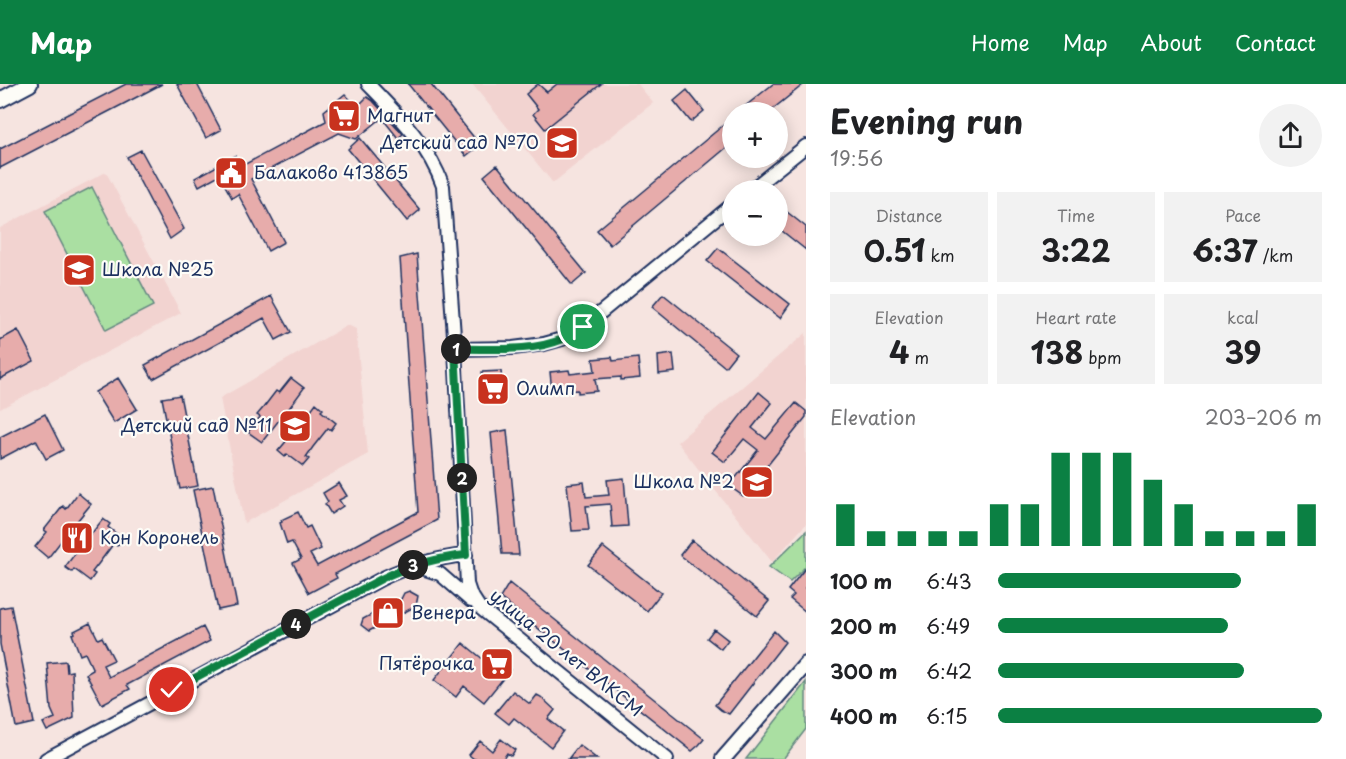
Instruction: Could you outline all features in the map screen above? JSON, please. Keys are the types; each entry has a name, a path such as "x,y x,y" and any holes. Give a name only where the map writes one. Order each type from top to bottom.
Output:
{"main road":[{"path":"0,100 30,84"},
{"path":"723,759 806,664"}],"street":[{"name":"улица 20 лет ВЛКСМ","path":"368,84 428,152 440,176 446,218 467,584 470,593 479,607 667,759"},
{"path":"764,180 806,146"},
{"path":"455,349 513,348 562,339 583,327 722,213"},
{"path":"46,759 383,578 412,565 466,555"},
{"path":"412,565 432,569 440,574 479,607"}],"shaded area":[{"name":"Детский сад №70","path":"472,84 638,84 653,103 553,183"},
{"name":"Школа №25","path":"106,172 181,313 0,409 0,228"},
{"name":"Детский сад №11","path":"348,325 356,329 368,454 244,523 220,398"},
{"name":"Школа №2","path":"806,333 806,524 772,562 677,442"}],"green space":[{"path":"92,187 153,306 106,330 45,211"},
{"path":"806,531 806,566 790,582 769,567"},
{"path":"806,682 806,729 783,759 746,759"}],"building":[{"path":"126,84 162,84 0,168 0,149"},
{"path":"177,84 197,84 221,130 206,138"},
{"path":"408,84 431,84 480,145 466,156"},
{"path":"538,84 547,92 557,84 601,84 545,129 533,114 538,109 526,94"},
{"path":"773,84 804,84 782,102 750,102"},
{"path":"687,90 704,111 691,122 674,101"},
{"path":"345,94 357,107 367,97 373,101 403,134 398,138 382,118 356,139 339,133 251,179 284,242 268,251 238,194 232,198 219,175 199,186 195,178 235,156 240,167 326,121 324,111"},
{"path":"722,126 722,151 610,245 597,230"},
{"path":"360,138 420,210 407,221 348,149"},
{"path":"141,150 184,229 170,239 127,157"},
{"path":"497,165 586,273 572,285 484,176"},
{"path":"788,213 806,227 806,250 788,236"},
{"path":"718,248 790,304 780,318 707,261"},
{"path":"417,254 437,520 335,574 337,578 309,593 293,563 301,559 292,542 287,544 281,520 298,512 306,528 310,526 321,549 310,554 317,566 418,512 400,258"},
{"path":"663,294 736,353 725,367 652,307"},
{"path":"271,296 291,332 276,340 264,318 153,379 145,365"},
{"path":"18,330 34,361 0,379 0,340"},
{"path":"673,354 675,372 659,374 658,356"},
{"path":"612,357 613,361 638,358 640,378 595,379 597,391 552,392 550,372 569,370 570,374 595,371 593,359"},
{"name":"Олимп","path":"501,371 503,395 484,397 482,372"},
{"path":"118,378 137,409 114,423 95,392"},
{"path":"291,378 304,388 287,411 302,422 316,403 323,409 321,411 336,423 331,430 328,428 313,447 306,457 309,459 303,466 287,454 285,457 278,451 294,432 279,420 262,442 248,432 260,417 257,415 276,391 279,393"},
{"path":"759,392 772,403 752,428 766,439 796,403 806,411 806,417 743,496 729,486 758,450 744,439 725,462 712,452"},
{"path":"180,395 198,486 180,489 162,398"},
{"path":"45,414 63,450 46,459 36,440 0,459 0,437"},
{"path":"507,430 519,555 502,554 491,433"},
{"path":"624,478 628,526 612,527 610,504 586,506 589,530 572,531 567,484 584,482 586,497 609,495 607,480"},
{"path":"339,483 347,496 339,500 343,506 331,514 325,504 328,502 323,493"},
{"path":"213,486 237,606 218,610 193,490"},
{"path":"78,493 91,504 73,526 88,538 103,519 110,524 108,527 123,539 117,546 114,543 92,572 95,574 90,581 74,569 72,572 65,567 80,547 65,536 48,558 35,547 47,532 44,530 63,506 66,509"},
{"path":"692,540 769,601 757,616 680,555"},
{"path":"603,547 661,593 647,611 588,565"},
{"path":"806,567 806,612 790,599 794,595 788,590"},
{"path":"509,583 704,739 692,751 500,598"},
{"name":"Венера","path":"409,591 418,596 416,606 369,631 361,625 363,619 401,599 404,593"},
{"path":"11,606 34,723 16,727 0,644 0,608"},
{"path":"90,623 98,639 102,637 114,660 103,665 109,677 203,627 210,641 127,685 130,689 102,704 86,674 93,670 85,653 80,655 72,634"},
{"path":"714,629 728,640 721,649 707,638"},
{"path":"774,631 785,642 729,714 721,710 715,705"},
{"path":"463,643 484,660 489,654 510,670 484,702 464,686 456,697 434,680"},
{"path":"66,661 67,672 72,671 74,718 47,731 43,723 55,718 51,709 47,663"},
{"path":"513,691 530,704 537,695 555,710 548,719 563,731 551,747 514,718 509,724 495,713"},
{"path":"501,739 515,750 511,756 507,753 503,759 474,759 469,755 480,741 492,751"},
{"path":"579,745 597,759 568,759"}],"place":[{"name":"Магнит","path":"344,116"},
{"name":"Детский сад №70","path":"562,143"},
{"name":"Балаково 413865","path":"231,173"},
{"name":"Школа №25","path":"79,270"},
{"name":"Олимп","path":"493,389"},
{"name":"Детский сад №11","path":"295,426"},
{"name":"Школа №2","path":"757,482"},
{"name":"Кон Коронель","path":"77,538"},
{"name":"Венера","path":"388,613"},
{"name":"Пятёрочка","path":"497,664"}],"route":[{"path":"172,690 383,578 412,565 466,555 455,349 513,348 544,344 562,339 583,327"}]}
